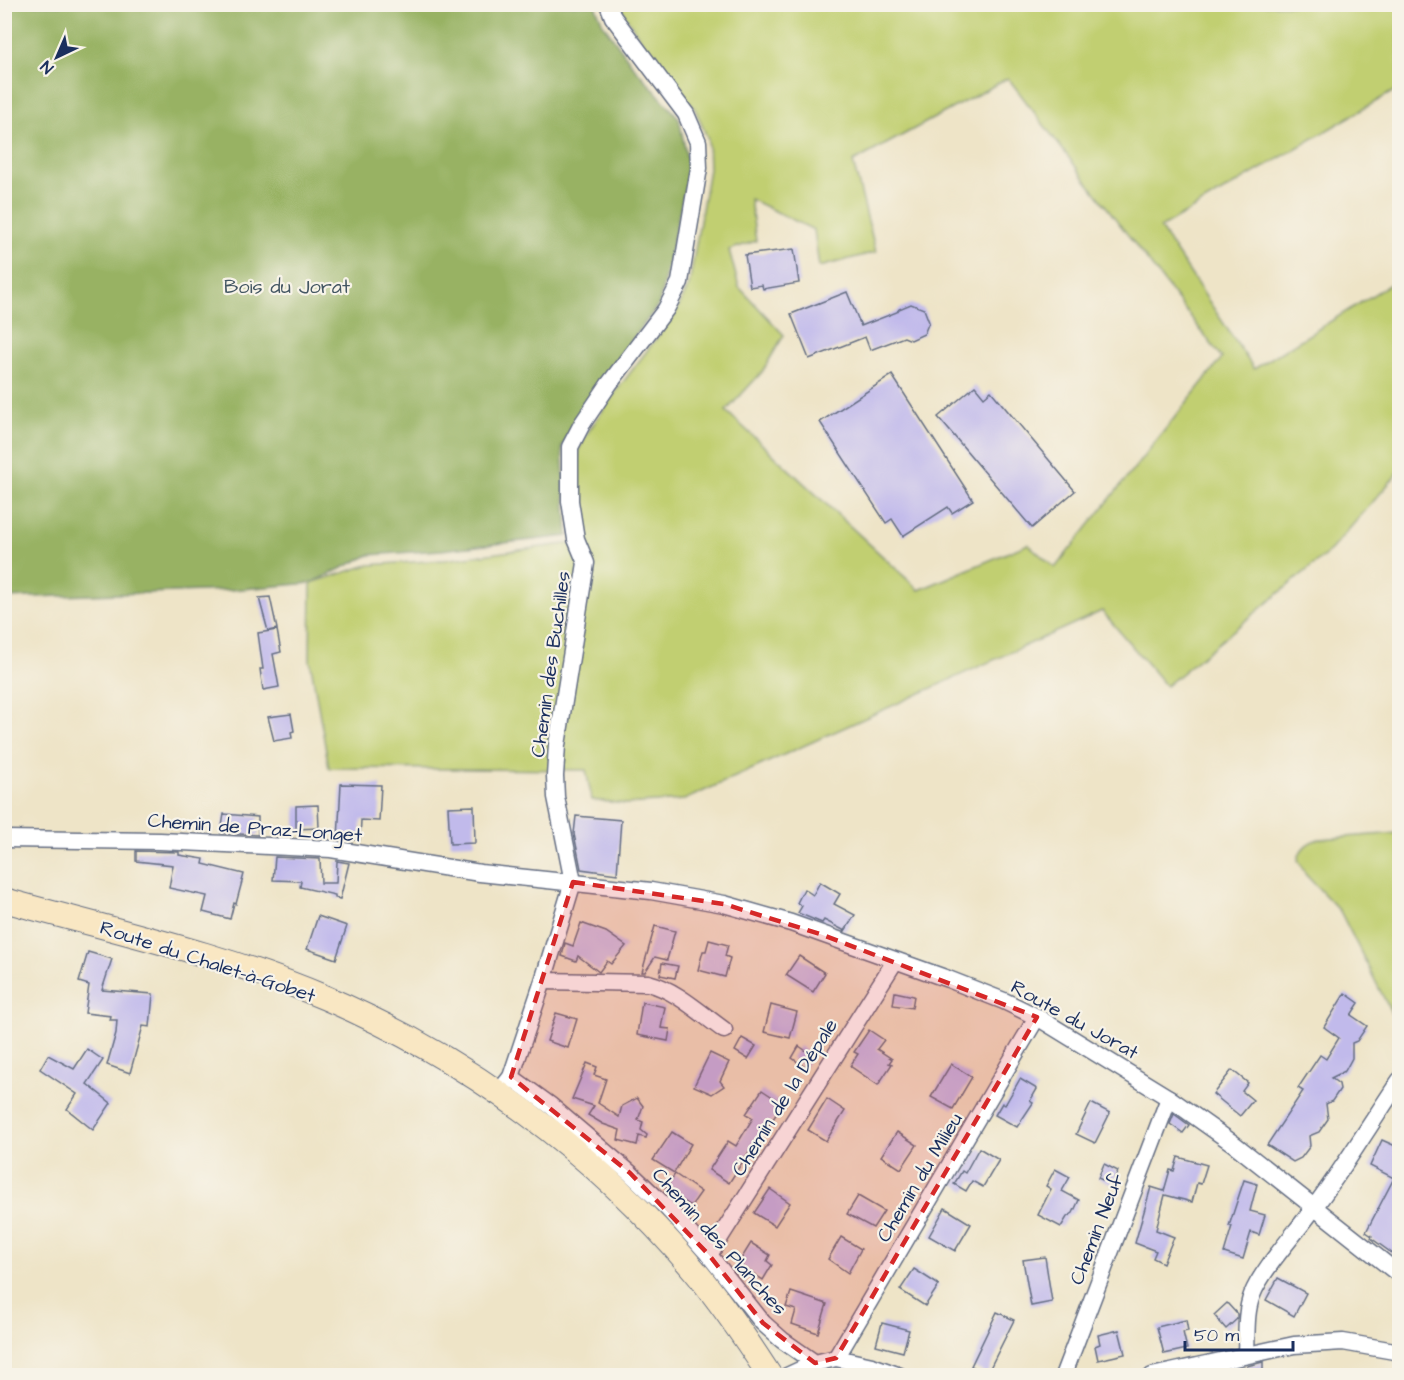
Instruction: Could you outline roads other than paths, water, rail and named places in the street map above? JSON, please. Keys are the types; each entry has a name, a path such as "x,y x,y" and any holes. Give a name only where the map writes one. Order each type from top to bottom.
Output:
{"main road":[{"name":"Route du Chalet-à-Gobet","path":"4,900 230,964 324,998 505,1085 654,1225 694,1270 738,1327 770,1376"}],"street":[{"name":"Chemin des Buchilles","path":"505,1085 543,981 573,882 556,797 555,776 557,745 586,563 576,539 570,501 570,447 602,394 666,309 680,282 699,168 698,142 686,114 613,17 608,4"},
{"name":"Chemin de Praz-Longet","path":"4,839 159,841 331,849 480,873 573,882"},
{"name":"Route du Jorat","path":"573,882 651,891 724,904 791,923 1004,1001 1037,1017 1169,1098 1234,1144 1400,1275"},
{"name":"Chemin de la Dépale","path":"709,1255 895,961"},
{"path":"543,981 648,983 670,991 724,1030"},
{"name":"Chemin du Milieu","path":"836,1358 1037,1017"},
{"path":"1246,1354 1246,1323 1252,1295 1260,1279 1315,1207 1400,1080"},
{"name":"Chemin des Planches","path":"505,1085 551,1106 623,1166 668,1209 709,1255 763,1323 782,1340 815,1363"},
{"name":"Chemin Neuf","path":"1063,1376 1169,1098"},
{"path":"1152,1376 1246,1354 1321,1342 1359,1344 1400,1352"},
{"path":"786,1376 815,1363 836,1358 872,1366 900,1376"}],"park label":[{"name":"Bois du Jorat","path":"287,286"}]}
